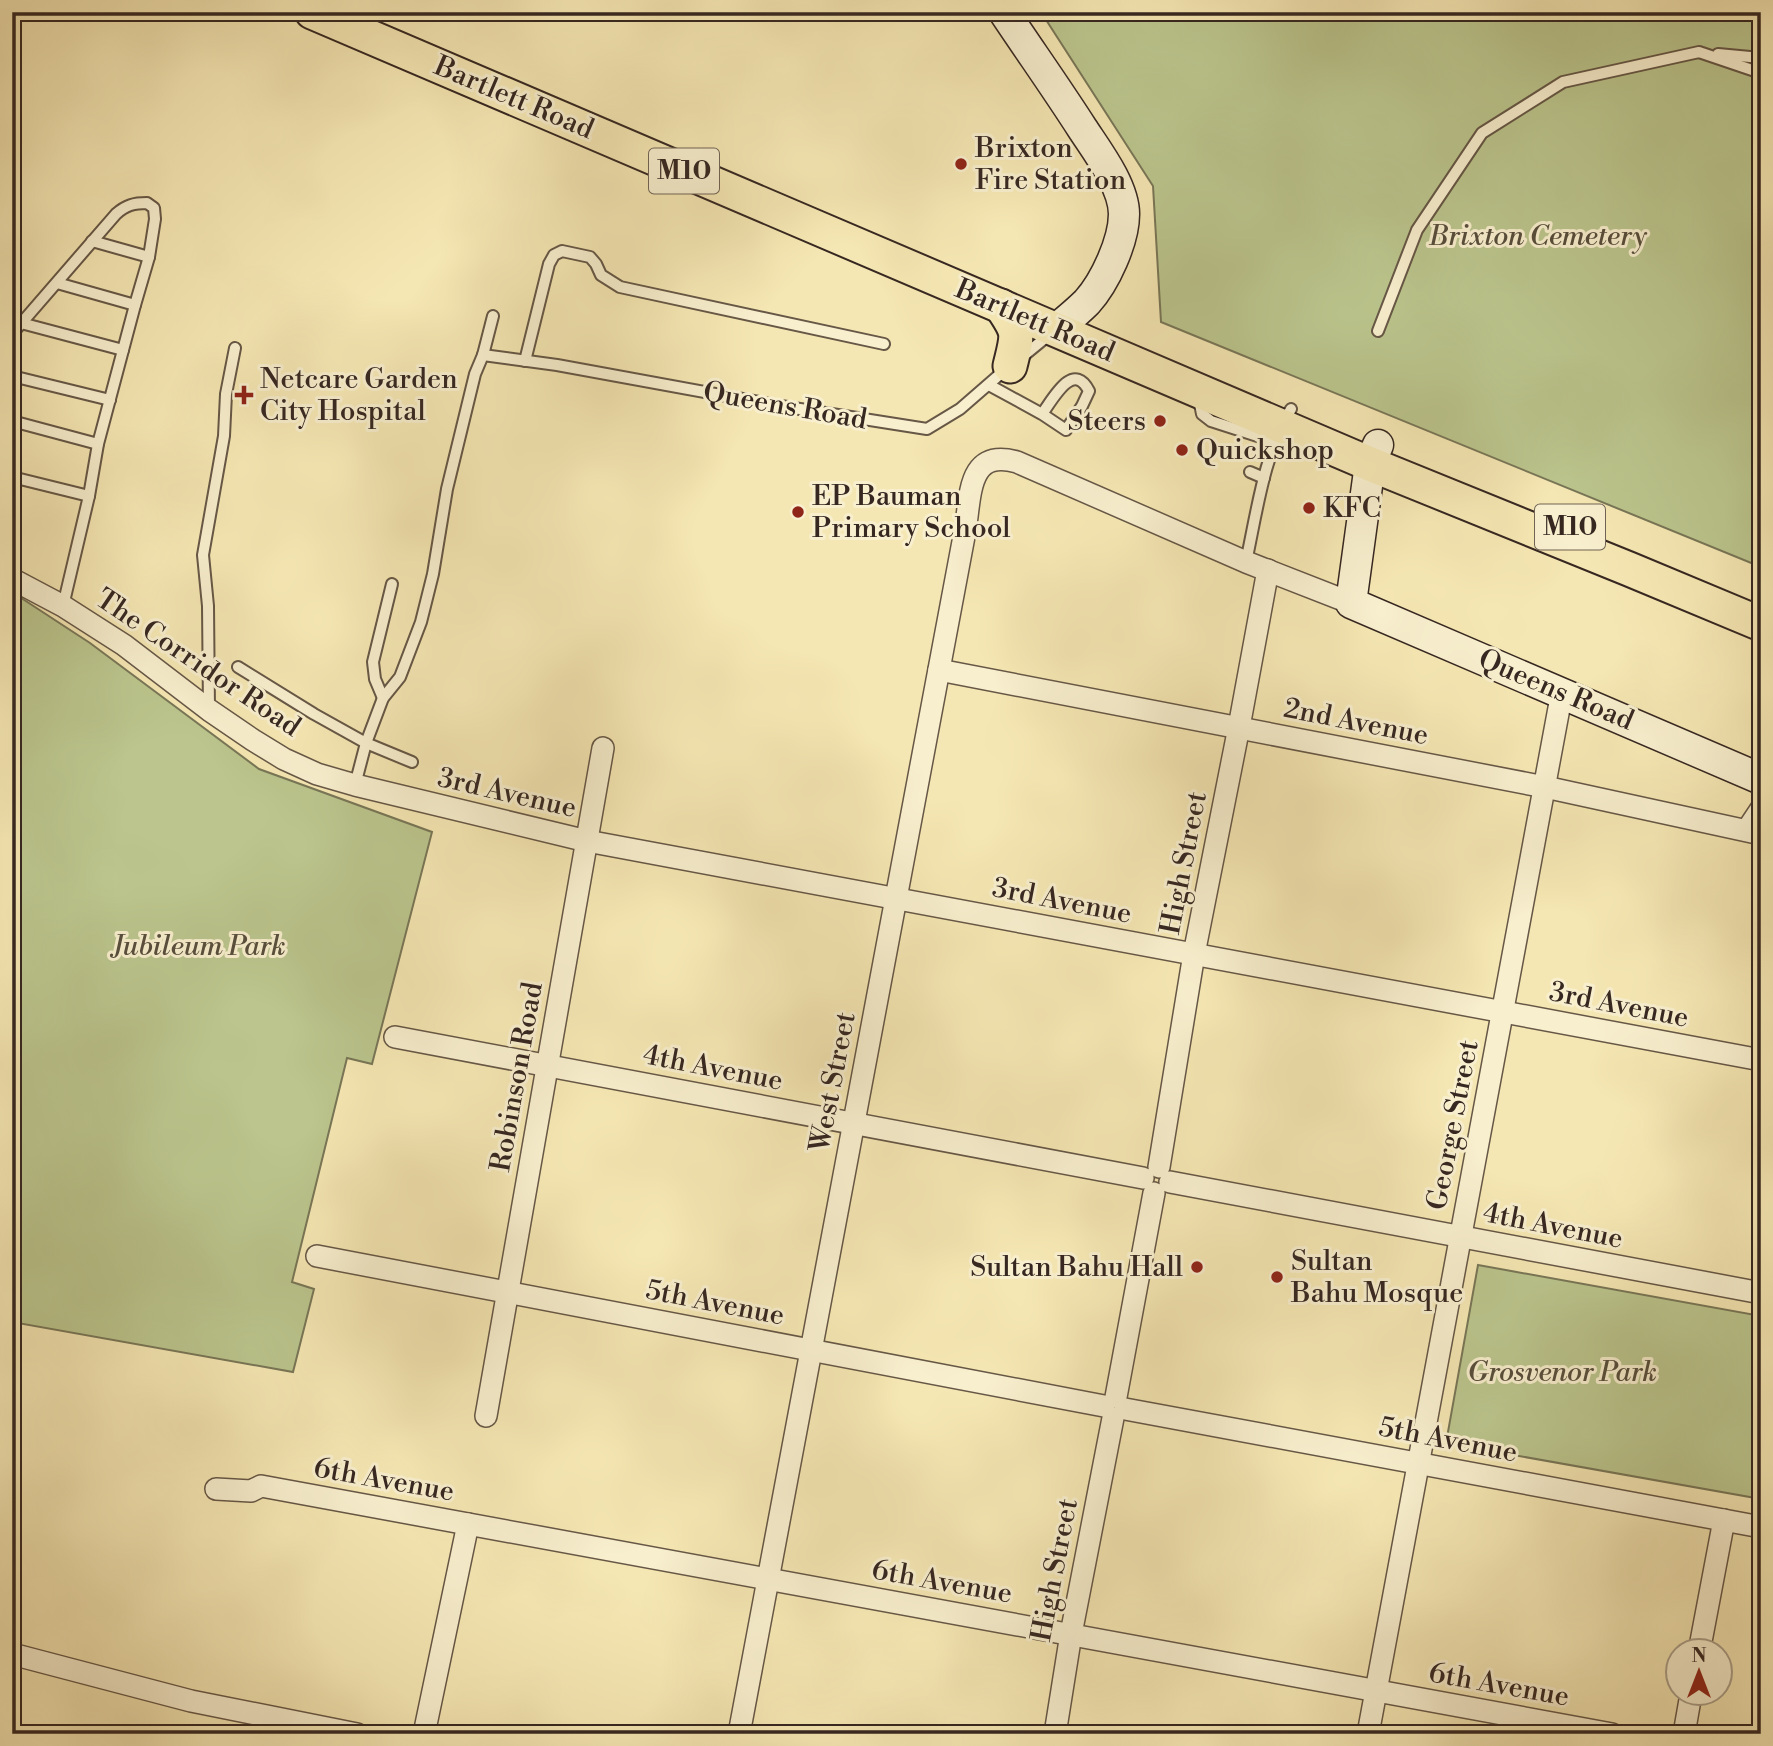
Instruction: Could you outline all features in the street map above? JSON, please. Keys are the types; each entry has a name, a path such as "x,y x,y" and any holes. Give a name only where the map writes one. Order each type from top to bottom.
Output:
{"main road":[{"name":"Bartlett Road","path":"312,12 1001,306 1065,322 1217,413 1283,426 1374,454 1761,610"},
{"name":"Bartlett Road","path":"354,12 825,213 1065,322 1283,426"},
{"path":"1004,12 1101,158 1122,201 1122,227 1106,274 1088,301 1065,322"},
{"path":"1000,375 1016,341 1016,328 1001,306"},
{"name":"Bartlett Road","path":"1374,454 1629,569 1761,624"},
{"path":"1351,603 1374,454"},
{"name":"Queens Road","path":"1351,603 1761,779"}],"street":[{"name":"Queens Road","path":"1004,458 1246,562 1351,603"},
{"name":"West Street","path":"739,1734 965,531 972,479 986,463 1004,458"},
{"name":"High Street","path":"1055,1734 1071,1634 1157,1180 1194,954 1268,570"},
{"name":"The Corridor Road","path":"12,579 63,606 124,645 253,740 317,774 355,785"},
{"name":"2nd Avenue","path":"939,670 1545,787 1754,832"},
{"name":"George Street","path":"1368,1734 1562,692"},
{"name":"Robinson Road","path":"486,1416 603,748"},
{"name":"3rd Avenue","path":"355,785 587,841 1761,1060"},
{"path":"1754,832 1761,809"},
{"name":"4th Avenue","path":"395,1037 1761,1293"},
{"name":"5th Avenue","path":"317,1256 1761,1527"},
{"name":"6th Avenue","path":"216,1489 251,1491 261,1486 1612,1734"},
{"path":"1701,1638 1724,1520"},
{"path":"424,1734 468,1524"},
{"path":"12,1654 191,1701 357,1734"},
{"path":"1684,1734 1688,1708"}],"lane":[{"path":"1378,331 1417,230 1482,133 1563,82 1699,52 1761,58"},
{"path":"1699,52 1761,73"},
{"path":"12,334 124,207 147,203 154,208 155,219 149,257 98,444 89,496 63,606"},
{"path":"92,241 149,257"},
{"path":"524,361 549,264 554,255 562,251 590,257 608,281 628,289 884,344"},
{"path":"57,283 135,305"},
{"path":"355,785 366,743 383,698 400,677 421,622 433,574 447,489 492,316"},
{"name":"Queens Road","path":"483,355 557,365 781,406 926,429 960,409 1065,322"},
{"path":"21,323 123,350"},
{"path":"209,710 208,606 203,555 224,436 226,394 236,348"},
{"path":"1000,375 1042,414 1066,430 1090,391 1086,384 1078,380 1065,383 1042,414"},
{"path":"12,376 110,400"},
{"path":"12,421 98,444"},
{"path":"1246,562 1264,478 1283,426"},
{"path":"1250,472 1264,478"},
{"path":"12,477 89,496"},
{"path":"383,698 375,679 373,662 392,583"},
{"path":"238,667 366,743 412,762"}],"green space":[{"name":"Brixton Cemetery","path":"1041,12 1761,12 1761,567 1161,322 1153,186"},
{"name":"Jubileum Park","path":"12,592 90,643 259,769 432,832 372,1064 347,1058 292,1282 314,1289 293,1372 12,1322"},
{"name":"Grosvenor Park","path":"1478,1265 1761,1316 1761,1499 1446,1443"}],"place":[{"name":"Brixton Fire Station","path":"961,164"},
{"name":"Netcare Garden City Hospital","path":"244,395"},
{"name":"Steers","path":"1160,421"},
{"name":"Quickshop","path":"1182,450"},
{"name":"KFC","path":"1309,508"},
{"name":"EP Bauman Primary School","path":"798,512"},
{"name":"Sultan Bahu Hall","path":"1197,1267"},
{"name":"Sultan Bahu Mosque","path":"1277,1277"}]}
